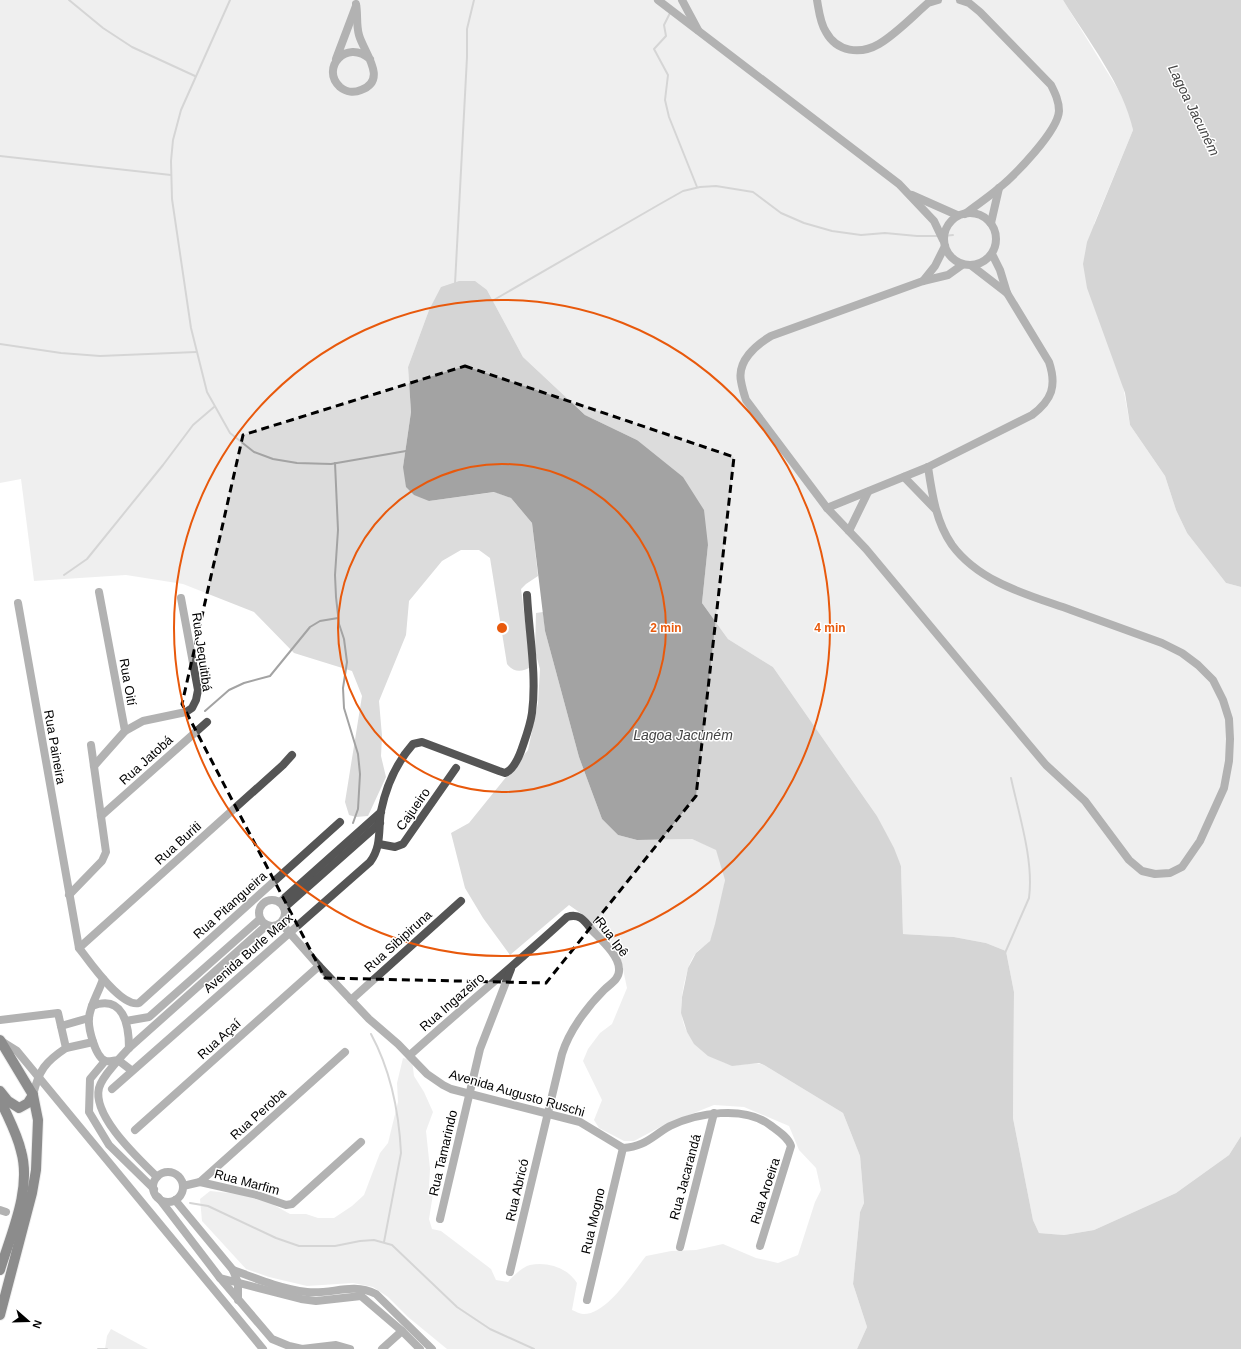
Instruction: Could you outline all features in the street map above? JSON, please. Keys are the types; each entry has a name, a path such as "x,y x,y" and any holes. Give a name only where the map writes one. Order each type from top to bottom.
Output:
{"main road":[{"path":"0,1041 33,1095 38,1120 35,1178 0,1314"},
{"path":"0,1091 8,1101 19,1108 28,1103 33,1095"},
{"path":"0,1099 21,1150 25,1169 21,1196 0,1270"}],"street":[{"path":"658,0 899,184 934,221 953,260 962,265 972,266 984,262 992,254 996,244 996,233 991,223 982,216 972,213 961,215 909,194"},
{"path":"682,0 700,33"},
{"path":"817,0 820,18 825,32 831,40 840,47 856,51 867,50 880,44 928,3 938,0"},
{"path":"923,280 935,266 944,243 946,229 961,215 999,188 1048,136 1056,125 1059,111 1057,97 1051,85 980,12 969,3 960,0"},
{"path":"357,2 359,36 374,67 374,75 371,83 364,89 356,92 348,91 340,87 334,76 335,64 357,2"},
{"path":"335,64 340,56 347,52 355,51 364,53 370,59"},
{"path":"991,223 999,188"},
{"path":"828,508 928,467 1032,415 1042,408 1050,398 1053,386 1053,374 1049,362 1007,293 1000,270 992,254"},
{"path":"904,477 934,509 952,544 966,560 983,573 1015,590 1162,644 1182,653 1198,665 1213,680 1223,700 1229,719 1229,761 1224,788 1200,841 1182,867 1170,873 1155,874 1142,871 1129,860 1085,801 1046,765 866,549 828,508 746,400 740,380 743,365 759,343 771,336 923,280 948,275 962,265"},
{"path":"972,266 1007,293"},
{"path":"928,467 934,509"},
{"path":"849,531 868,492"},
{"name":"Rua Oití","path":"100,592 125,731"},
{"name":"Avenida Burle Marx","path":"112,1089 131,1070 370,862 375,855 379,844 381,812 396,769 408,750 417,742 422,742 505,773 508,772 517,760 529,730 532,713 533,687 527,595"},
{"name":"Rua Jequitibá","path":"125,731 143,720 186,712 192,708 196,700 198,690 181,598"},
{"name":"Rua Paineira","path":"18,603 79,948"},
{"name":"Rua Jatobá","path":"101,816 207,722"},
{"path":"94,766 125,731"},
{"path":"69,895 102,861 106,852 91,745"},
{"name":"Rua Buriti","path":"79,948 283,765 292,755"},
{"name":"Cajueiro","path":"379,844 396,847 403,844 456,768"},
{"name":"Avenida Burle Marx","path":"282,905 381,812"},
{"name":"Rua Pitangueira","path":"103,979 125,1000 135,1004 139,1002 340,822"},
{"name":"Avenida Burle Marx","path":"282,905 380,823"},
{"path":"258,896 264,902"},
{"path":"272,900 282,905 285,914 281,923 275,926 267,925 260,919 259,910 264,902 272,900"},
{"name":"Rua Sibipiruna","path":"351,1000 461,901"},
{"name":"Rua Ipê","path":"511,969 567,917 572,915 582,918 616,958 620,968 617,978 591,1005 565,1044 548,1114"},
{"name":"Avenida Burle Marx","path":"126,1021 149,1017 260,919"},
{"name":"Avenida Augusto Ruschi","path":"281,923 369,1019 410,1055 427,1074 443,1085 580,1122 623,1148"},
{"name":"Avenida Burle Marx","path":"157,1177 108,1122 99,1105 99,1086 129,1048 267,925"},
{"path":"79,948 103,979 99,993 92,1006 89,1018 93,1042 101,1058 106,1061 118,1060 131,1070"},
{"name":"Rua Açaí","path":"135,1130 319,966"},
{"name":"Rua Ingazeiro","path":"410,1055 464,1007 511,969"},
{"name":"Rua Tamarindo","path":"440,1219 480,1049 511,969"},
{"path":"99,993 107,1002 118,1008 126,1021 129,1034 129,1048"},
{"path":"92,1006 107,1002"},
{"path":"0,1020 58,1013 66,1048"},
{"path":"60,1026 89,1018"},
{"path":"0,1041 17,1051 263,1349"},
{"path":"33,1095 37,1077 47,1062 66,1048 93,1042"},
{"name":"Rua Peroba","path":"183,1186 200,1182 345,1052"},
{"path":"106,1061 90,1079 90,1112 109,1145 154,1189 158,1197 238,1300 272,1339 289,1346 302,1349 336,1345 350,1349"},
{"path":"623,1148 642,1144 670,1126 697,1116 714,1113"},
{"name":"Rua Aroeira","path":"714,1113 743,1114 755,1117 764,1121 783,1135 790,1143 791,1152 760,1246"},
{"name":"Rua Jacarandá","path":"680,1247 714,1113"},
{"name":"Rua Abricó","path":"510,1272 548,1114"},
{"name":"Rua Marfim","path":"200,1182 242,1191 286,1205 292,1204 361,1142"},
{"name":"Rua Mogno","path":"587,1300 623,1148"},
{"path":"154,1189 157,1177 165,1172 175,1174 182,1181 183,1186 181,1194 175,1200 163,1200 158,1197"},
{"path":"175,1200 233,1270 238,1283 238,1300"},
{"path":"233,1270 283,1288 309,1292 352,1288 365,1289 376,1294 432,1349"},
{"path":"220,1278 301,1299 316,1300 361,1296 402,1331 420,1349"},
{"path":"382,1349 402,1331"}],"highlighted area":[{"path":"465,366 734,457 696,796 546,983 325,978 182,704 243,435"}],"shaded area":[{"path":"0,0 1063,0 1119,91 1129,111 1133,130 1094,224 1130,425 1165,476 1176,510 1187,533 1226,583 1241,587 1241,1136 1229,1155 1176,1193 1094,1230 1064,1235 1039,1233 1033,1220 1013,1118 1014,992 1006,951 986,943 954,937 903,934 901,866 877,816 773,667 728,639 702,603 708,545 637,440 585,415 523,357 487,290 429,310 408,367 411,412 403,467 429,501 495,492 511,498 532,523 538,576 521,589 531,667 518,671 512,669 507,664 490,558 479,550 461,550 442,561 409,601 406,635 379,701 382,736 381,756 386,777 368,816 356,817 349,815 345,802 362,696 352,671 294,653 254,612 183,584 126,575 34,581 21,479 0,483"},
{"path":"543,612 545,631 579,757 602,819 618,835 637,840 692,839 716,849 725,879 721,900 712,937 709,943 694,956 688,967 682,998 683,1021 692,1040 710,1055 728,1064 739,1065 754,1063 764,1065 843,1113 860,1156 864,1203 860,1212 853,1284 867,1327 857,1349 447,1349 408,1317 388,1297 373,1287 353,1283 307,1286 269,1277 246,1269 202,1221 200,1199 210,1191 258,1196 290,1214 306,1214 318,1218 334,1218 352,1206 364,1195 380,1153 388,1143 398,1102 397,1083 403,1058 412,1060 414,1076 424,1092 433,1112 426,1131 430,1169 429,1186 433,1194 429,1219 432,1229 441,1231 491,1269 496,1280 508,1282 521,1270 530,1265 543,1264 556,1267 568,1273 577,1283 572,1310 583,1314 601,1308 610,1300 627,1282 646,1256 671,1251 696,1250 723,1244 756,1258 778,1263 798,1255 815,1202 821,1190 816,1168 799,1150 789,1126 744,1107 714,1105 664,1125 634,1141 624,1141 599,1128 594,1120 602,1100 583,1061 588,1049 600,1033 612,1024 627,988 620,955 579,912 569,905 510,955 483,918 465,888 451,833 469,823 528,750 538,703 540,669 535,651 536,613"},
{"path":"111,1329 148,1349 105,1349 107,1336"}],"water":[{"name":"Lagoa Jacuném","path":"1063,0 1241,0 1241,587 1226,583 1187,533 1176,510 1165,476 1130,425 1125,393 1087,288 1083,264 1087,242 1133,130 1122,97 1104,63"},
{"name":"Lagoa Jacuném","path":"459,281 475,281 487,290 523,357 585,415 637,440 683,477 704,510 708,545 702,603 728,639 773,667 877,816 894,848 901,866 903,934 954,937 986,943 1006,951 1014,992 1013,1118 1033,1220 1039,1233 1064,1235 1094,1230 1176,1193 1229,1155 1241,1136 1241,1349 857,1349 867,1327 853,1284 860,1212 864,1203 860,1156 843,1113 764,1065 759,1063 732,1066 708,1056 694,1044 687,1032 681,1013 682,997 688,968 696,953 710,941 725,880 716,850 692,839 637,840 618,835 602,819 579,757 545,631 532,523 511,498 494,492 429,501 414,495 406,487 403,467 411,412 408,367 429,310 441,287"}],"waterway":[{"path":"69,0 103,28 132,47 195,76"},
{"path":"230,0 181,110 173,140 171,161 172,199 191,328 207,392 230,433 254,452 273,459 297,463 331,464 406,451"},
{"path":"455,284 467,57 467,29 474,0"},
{"path":"670,13 664,25 666,36 654,49 668,75 665,100 669,117 697,187"},
{"path":"0,156 171,175"},
{"path":"492,301 683,191 700,187 716,186 753,192 781,213 804,223 832,231 861,235 885,233 938,236"},
{"path":"944,236 953,235"},
{"path":"0,344 61,353 100,356 196,352"},
{"path":"64,575 87,559 163,465 193,425 214,407"},
{"path":"335,463 338,530 335,575 336,597 339,624 344,639 347,662 343,688 344,708 358,754 360,774 358,809 353,823"},
{"path":"205,711 229,690 244,683 270,676 310,627 320,621 338,618"},
{"path":"1005,953 1029,898 1030,884 1028,854 1011,778"},
{"path":"371,1034 384,1062 393,1092 401,1153 384,1242"},
{"path":"190,1203 208,1206 276,1238 299,1246 335,1246 374,1240 392,1245 457,1307 490,1329 534,1349"},
{"path":"98,1349 107,1349"}]}
